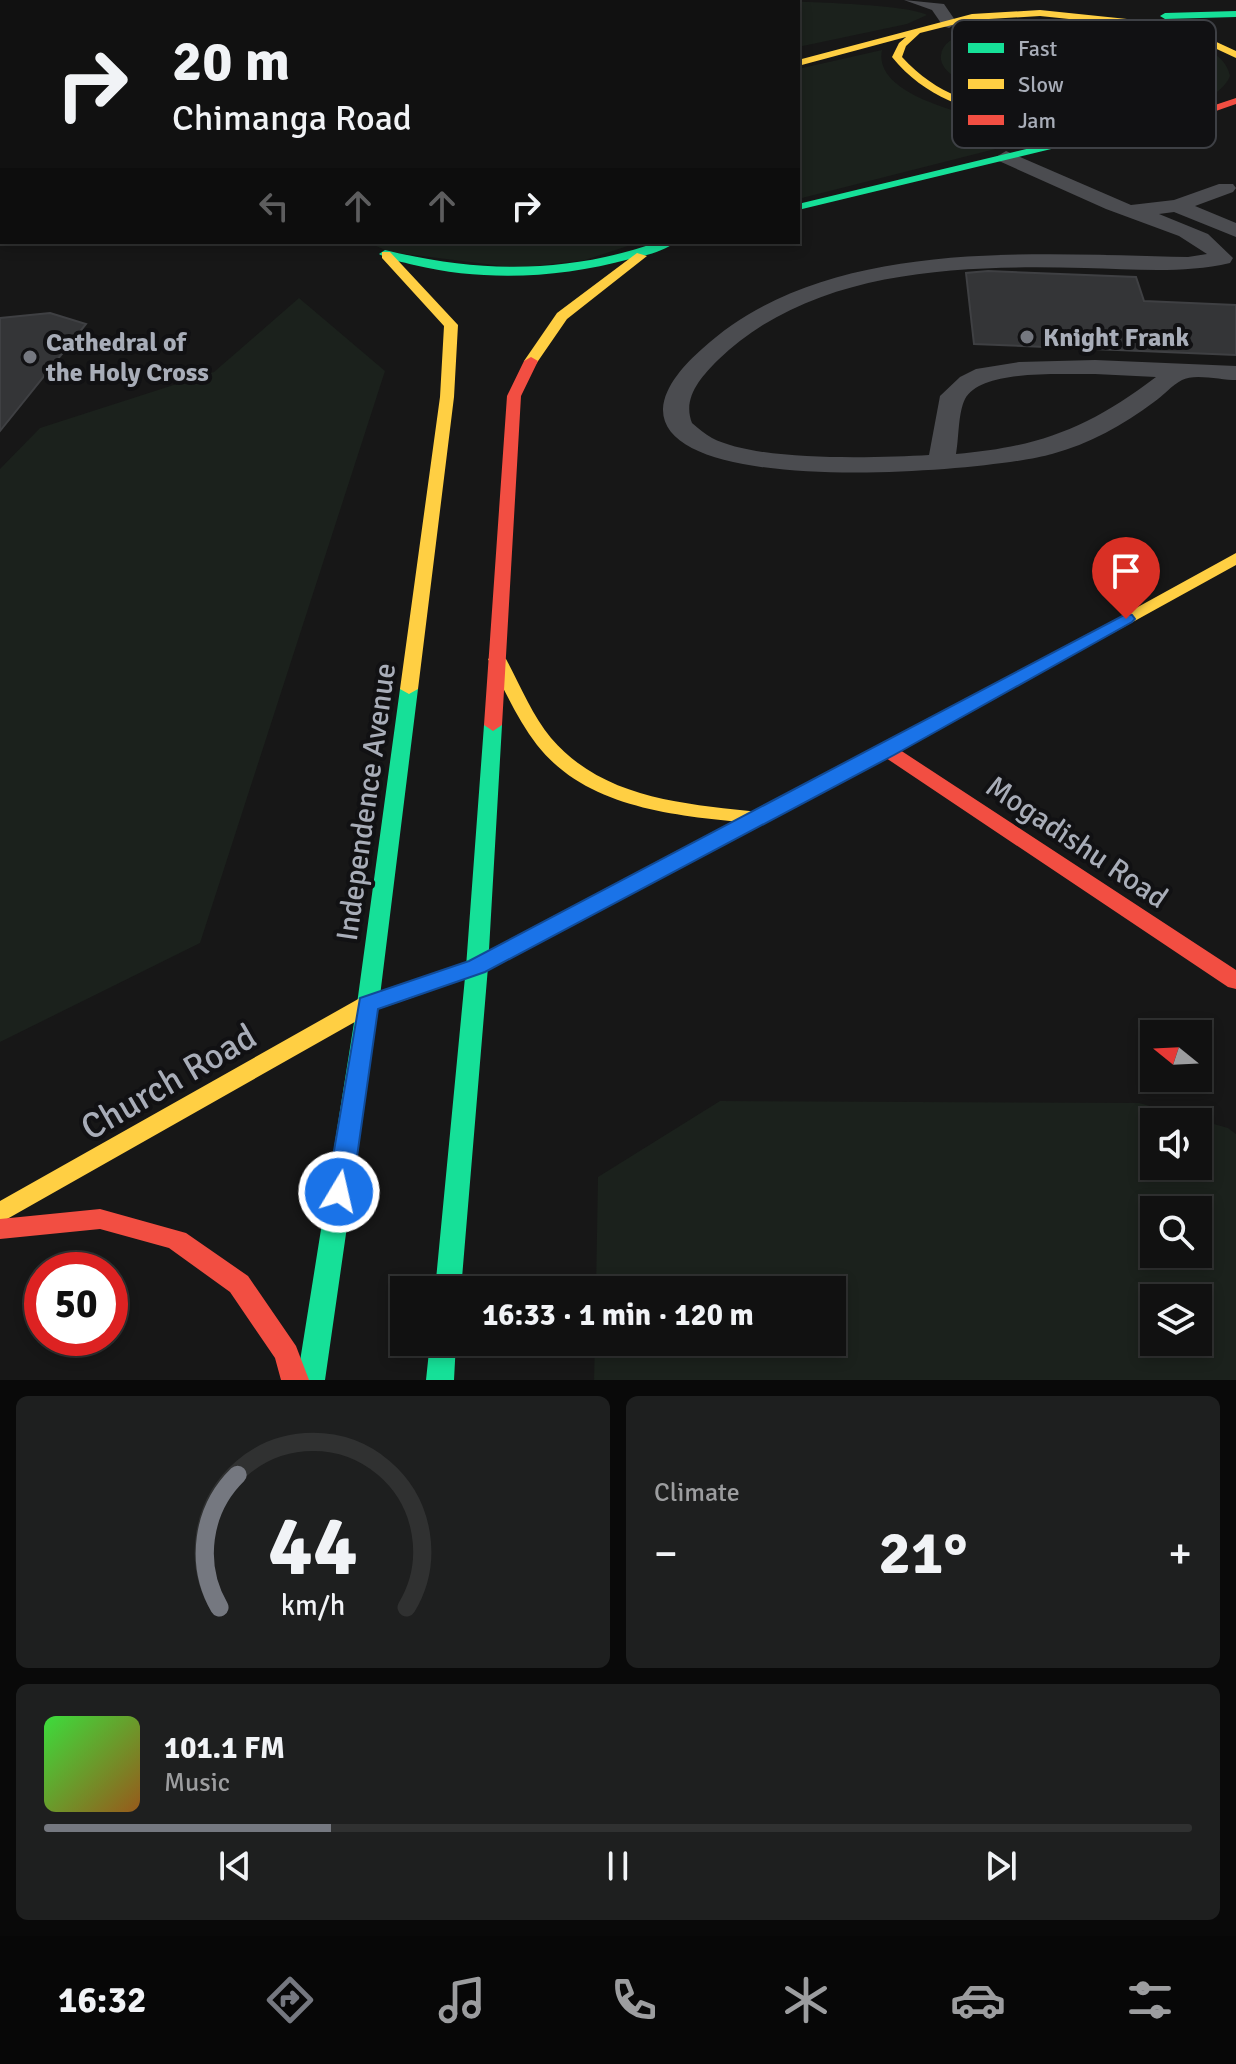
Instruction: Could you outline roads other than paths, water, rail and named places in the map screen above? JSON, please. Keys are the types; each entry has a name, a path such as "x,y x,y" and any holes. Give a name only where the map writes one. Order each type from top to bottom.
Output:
{"main road":[{"path":"972,17 995,0"},
{"path":"1071,0 1121,20"},
{"path":"960,20 1040,13 1111,18 1236,14"},
{"path":"800,63 952,22"},
{"path":"916,34 902,45 897,57 902,70 917,83 952,98"},
{"path":"1216,45 1236,55"},
{"path":"1216,108 1236,101"},
{"path":"800,207 1043,148"},
{"path":"449,1276 477,967 514,396 538,347 562,316 641,256 666,244"},
{"name":"Independence Avenue","path":"311,1380 368,1004 446,412 451,325 380,252 431,267 484,273 593,267 641,256"},
{"name":"Church Road","path":"0,1213 368,1004 477,967 887,750 1236,558"},
{"path":"497,659 548,748 588,781 654,806 759,818"},
{"name":"Mogadishu Road","path":"887,750 1236,981"},
{"path":"0,1229 100,1219 177,1240 239,1284 287,1354 295,1380"},
{"path":"440,1380 442,1356"}],"lane":[{"path":"912,0 938,7 949,23"},
{"path":"1006,157 1125,210 1155,218 1197,239 1222,258 1188,264 972,261 872,273 825,287 733,334 682,385 675,407 681,428 698,441 728,454 759,460 941,464 1024,454 1076,436 1118,416 1180,369"},
{"path":"976,164 1149,236 1170,248 1188,264"},
{"path":"1083,209 1177,206 1226,188"},
{"path":"1177,206 1236,231"},
{"path":"941,464 953,396 969,382 985,374 1034,368 1180,369 1236,373"}],"place":[{"name":"Knight Frank","path":"1027,337"},
{"name":"Cathedral of the Holy Cross","path":"30,357"}]}
